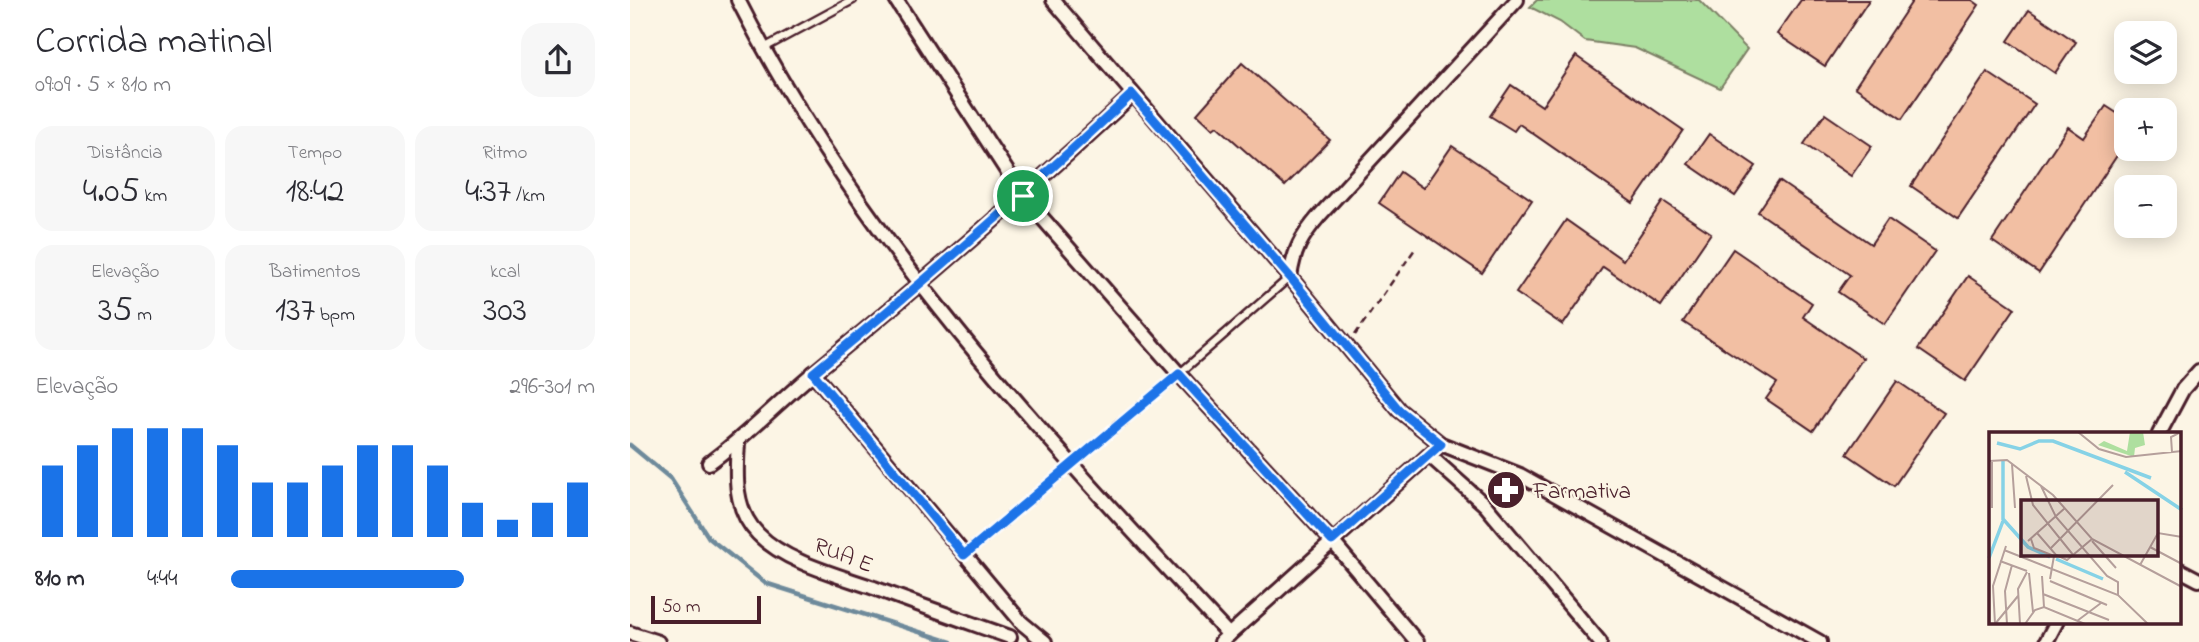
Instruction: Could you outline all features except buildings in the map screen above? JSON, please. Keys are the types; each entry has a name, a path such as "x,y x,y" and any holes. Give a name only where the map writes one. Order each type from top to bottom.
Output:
{"street":[{"path":"738,0 763,49 837,171 877,229 1071,466 1225,638 1441,444"},
{"path":"896,0 1023,196 1179,374 1332,541 1417,642"},
{"path":"1053,0 1290,277 1399,410 1441,444 1520,475 1820,642"},
{"path":"1290,277 1293,255 1303,235 1517,0"},
{"path":"709,463 738,443 813,373 921,285 1023,196 1132,94"},
{"path":"2160,432 2183,389 2198,372"},
{"path":"813,373 1022,623 1045,642"},
{"name":"RUA E","path":"738,443 735,480 742,509 756,533 777,550 1009,640"},
{"path":"1430,456 1485,505 1600,642"},
{"path":"2182,571 2199,580"},
{"path":"1009,640 1022,623"},
{"path":"2046,642 2055,624"},
{"path":"630,633 658,642"}],"lane":[{"path":"763,49 853,0"},
{"path":"964,555 1290,277"}],"path":[{"path":"1347,346 1415,249"}],"green space":[{"path":"1537,0 1699,0 1747,49 1720,88 1635,48 1585,41 1560,22 1530,7"}],"waterway":[{"path":"630,445 671,479 709,538 765,583 951,642"}],"place":[{"name":"Farmativa","path":"1506,490"}],"route":[{"path":"1132,94 1290,277 1399,410 1441,444 1332,541 1179,374 964,555 813,373 921,285 1023,196 1132,94"}]}
